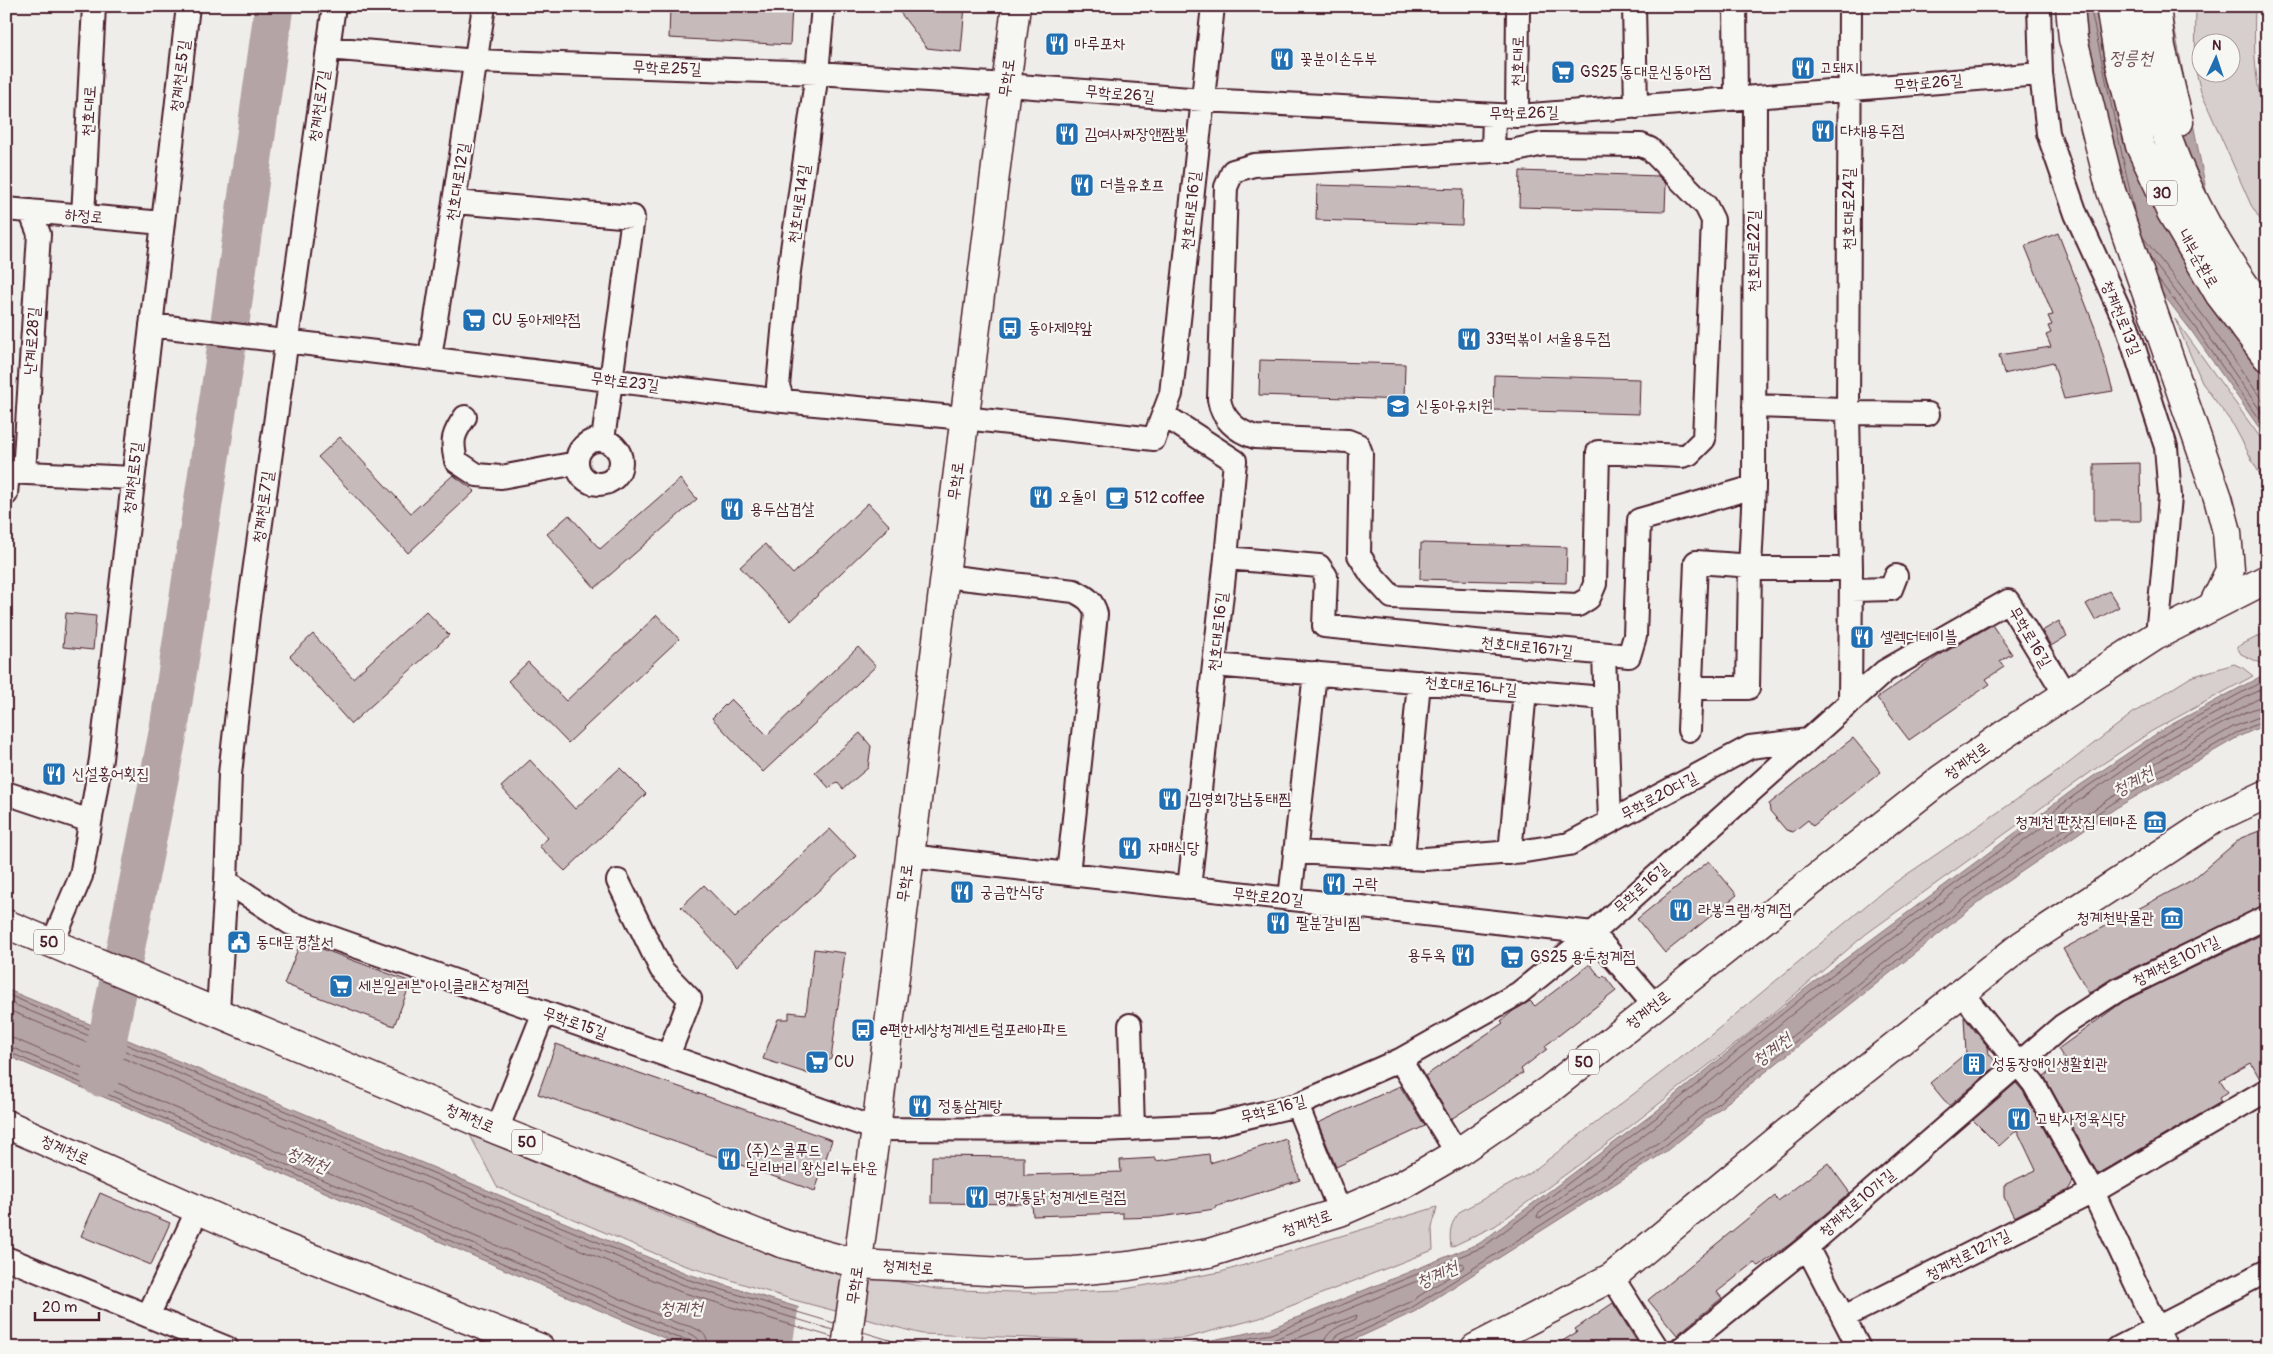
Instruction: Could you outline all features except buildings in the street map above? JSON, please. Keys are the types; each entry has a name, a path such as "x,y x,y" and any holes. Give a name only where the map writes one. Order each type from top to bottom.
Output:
{"main road":[{"path":"2070,6 2073,39 2111,191 2218,498 2227,532 2230,570 2213,605"},
{"name":"내부순환로","path":"2110,6 2118,60 2140,146 2171,212 2219,294 2267,357"},
{"name":"내부순환로","path":"2137,6 2151,88 2167,140 2204,221 2225,257 2267,315"},
{"path":"2156,6 2167,74 2188,150 2217,216 2267,288"},
{"name":"무학로","path":"846,1348 876,1129 908,856 1015,10"},
{"name":"청계천로","path":"52,944 210,1008 497,1130 781,1243 856,1276 1024,1273 1129,1266 1209,1253 1340,1212 1400,1186 1457,1153 1550,1089 1941,779 2065,694 2157,636 2213,605 2267,579"},
{"path":"1476,1348 1612,1277 1825,1101 2022,945 2216,818 2267,794"},
{"name":"50","path":"6,924 52,944"},
{"name":"청계천로","path":"6,1124 273,1243 524,1345"}],"street":[{"name":"천호대로","path":"83,216 94,6"},
{"name":"청계천로5길","path":"52,944 81,876 101,759 188,6"},
{"name":"청계천로7길","path":"210,1008 226,881 230,774 248,615 334,6"},
{"name":"천호대로12길","path":"430,358 484,6"},
{"name":"천호대로14길","path":"783,401 778,386 788,278 817,73 823,6"},
{"name":"천호대로16길","path":"964,418 1154,439 1171,394 1213,6"},
{"name":"천호대로","path":"1517,116 1518,6"},
{"path":"1634,6 1636,107"},
{"name":"천호대로22길","path":"1691,688 1748,688 1750,568 1754,487 1754,406 1745,98 1735,6"},
{"name":"천호대로24길","path":"1850,6 1848,411 1851,580 1850,702"},
{"name":"청계천로13길","path":"2039,6 2041,74 2048,133 2076,214 2127,326 2166,447 2170,497 2157,636"},
{"name":"무학로25길","path":"328,48 476,61 817,73 1007,85"},
{"name":"무학로26길","path":"1007,85 1203,100 1517,116 2041,74"},
{"path":"1493,151 1494,115"},
{"path":"1543,144 1641,145 1650,149 1706,206 1713,220 1704,439 1689,454 1682,456 1598,452 1595,584 1589,598 1578,605 1392,597 1371,574 1359,555 1361,452 1358,445 1348,440 1255,437 1244,434 1229,422 1220,406 1226,187 1233,171 1254,165 1493,151 1512,151 1543,144"},
{"path":"455,202 633,217 603,440"},
{"name":"하정로","path":"6,209 162,223"},
{"name":"난계로28길","path":"6,494 13,472 39,234 30,211"},
{"name":"무학로23길","path":"151,325 783,401 964,418"},
{"path":"1754,406 1848,411 1857,414 1928,414"},
{"name":"천호대로16길","path":"1164,415 1235,461 1189,888"},
{"path":"465,417 454,432 453,447 456,461 477,475 501,477 577,463"},
{"path":"603,440 615,445 621,457 620,471 616,477 604,484 589,482 583,477 577,463 581,448 587,443 603,440"},
{"path":"13,472 133,478"},
{"name":"천호대로16가길","path":"1226,558 1319,566 1326,576 1324,626 1629,656 1635,636 1638,520 1754,487"},
{"path":"1689,730 1696,562 1851,580 1891,589 1896,576"},
{"path":"944,576 1074,591 1090,600 1094,606 1096,614 1068,874"},
{"name":"무학로16길","path":"876,1129 1133,1129 1213,1125 1297,1105 1400,1060 1519,993 1592,933 1885,671 2008,601 2065,694"},
{"path":"1604,655 1604,698 1610,821"},
{"name":"천호대로16나길","path":"1214,665 1604,698"},
{"path":"1290,899 1315,673"},
{"path":"1403,858 1418,682"},
{"path":"1510,853 1525,691"},
{"name":"무학로20다길","path":"1295,852 1425,859 1510,853 1569,844 1750,746 1808,740"},
{"path":"6,792 90,821"},
{"name":"무학로20길","path":"908,856 1592,933"},
{"name":"무학로15길","path":"226,881 290,923 876,1129"},
{"path":"618,881 660,969 690,999 668,1056"},
{"name":"청계천로10가길","path":"1692,1345 2062,1026 2118,990 2267,917"},
{"path":"1592,933 1654,1006"},
{"path":"1962,993 2034,1084 2093,1192 2166,1348"},
{"path":"497,1130 544,1012"},
{"path":"1130,1025 1133,1129"},
{"path":"1400,1060 1457,1153"},
{"name":"청계천로12가길","path":"1844,1317 2093,1192 2267,1090"},
{"path":"1297,1105 1340,1212"},
{"path":"148,1316 198,1209"},
{"path":"1807,1247 1860,1348"},
{"path":"6,1258 227,1348"},
{"path":"2118,1348 2267,1271"},
{"path":"1612,1277 1657,1348"}],"shaded area":[{"path":"2196,6 2255,6 2257,77 2262,105 2267,119 2267,230 2251,205 2201,92 2198,82 2240,82 2240,32 2196,32"},
{"path":"2175,319 2267,447 2267,488 2234,426 2203,384"},
{"path":"2267,632 2267,666 2241,654 2237,647"},
{"path":"2234,664 2253,676 2152,731 2098,767 1866,934 1747,1035 1614,1139 1495,1226 1451,1247 1451,1227 1461,1211 1529,1174 1712,1034 1887,888 2060,770 2133,713 2191,677"},
{"path":"470,1135 687,1224 798,1262 936,1289 1039,1293 1119,1290 1221,1272 1437,1207 1432,1228 1433,1250 1260,1318 1186,1338 1108,1341 922,1334 794,1300 680,1264 497,1187"}],"water":[{"name":"정릉천","path":"2071,6 2170,6 2212,220 2267,304 2267,439 2190,329 2120,239"},
{"name":"청계천","path":"2267,673 2267,724 2238,737 2116,808 1993,891 1665,1152 1414,1312 1336,1348 1170,1348 1269,1329 1480,1243 1654,1113 1806,988 2073,790 2165,728"},
{"name":"청계천","path":"6,989 688,1274 922,1345 1170,1348 700,1348 671,1341 6,1055"}],"pier":[{"path":"799,1305 907,1337 905,1348 792,1348"}],"waterway":[{"path":"100,1077 169,728 224,365 274,6"}],"place":[{"name":"마루포차","path":"1057,44"},
{"name":"꽃분이손두부","path":"1282,59"},
{"name":"고돼지","path":"1803,68"},
{"name":"GS25 동대문신동아점","path":"1563,72"},
{"name":"다채용두점","path":"1823,131"},
{"name":"김여사짜장앤짬뽕","path":"1067,134"},
{"name":"더블유호프","path":"1082,185"},
{"name":"CU 동아제약점","path":"474,320"},
{"name":"동아제약앞","path":"1010,328"},
{"name":"33떡볶이 서울용두점","path":"1469,339"},
{"name":"신동아유치원","path":"1398,406"},
{"name":"오돌이","path":"1041,497"},
{"name":"512 coffee","path":"1117,498"},
{"name":"용두삼겹살","path":"732,509"},
{"name":"셀렉더테이블","path":"1862,637"},
{"name":"신설홍어횟집","path":"54,774"},
{"name":"김영희강남동태찜","path":"1170,799"},
{"name":"청계천 판잣집 테마존","path":"2155,822"},
{"name":"자매식당","path":"1130,848"},
{"name":"구락","path":"1334,884"},
{"name":"궁금한식당","path":"962,892"},
{"name":"라봉크랩 청계점","path":"1681,910"},
{"name":"청계천박물관","path":"2172,918"},
{"name":"팔분갈비찜","path":"1278,923"},
{"name":"동대문경찰서","path":"239,942"},
{"name":"용두옥","path":"1463,955"},
{"name":"GS25 용두청계점","path":"1512,957"},
{"name":"세븐일레븐 아이클래스청계점","path":"341,986"},
{"name":"e편한세상청계센트럴포레아파트","path":"863,1030"},
{"name":"CU","path":"817,1062"},
{"name":"성동장애인생활회관","path":"1974,1064"},
{"name":"정통삼계탕","path":"920,1106"},
{"name":"고박사정육식당","path":"2019,1119"},
{"name":"(주)스쿨푸드 딜리버리 왕십리뉴타운","path":"729,1159"},
{"name":"명가통닭 청계센트럴점","path":"977,1197"}]}
